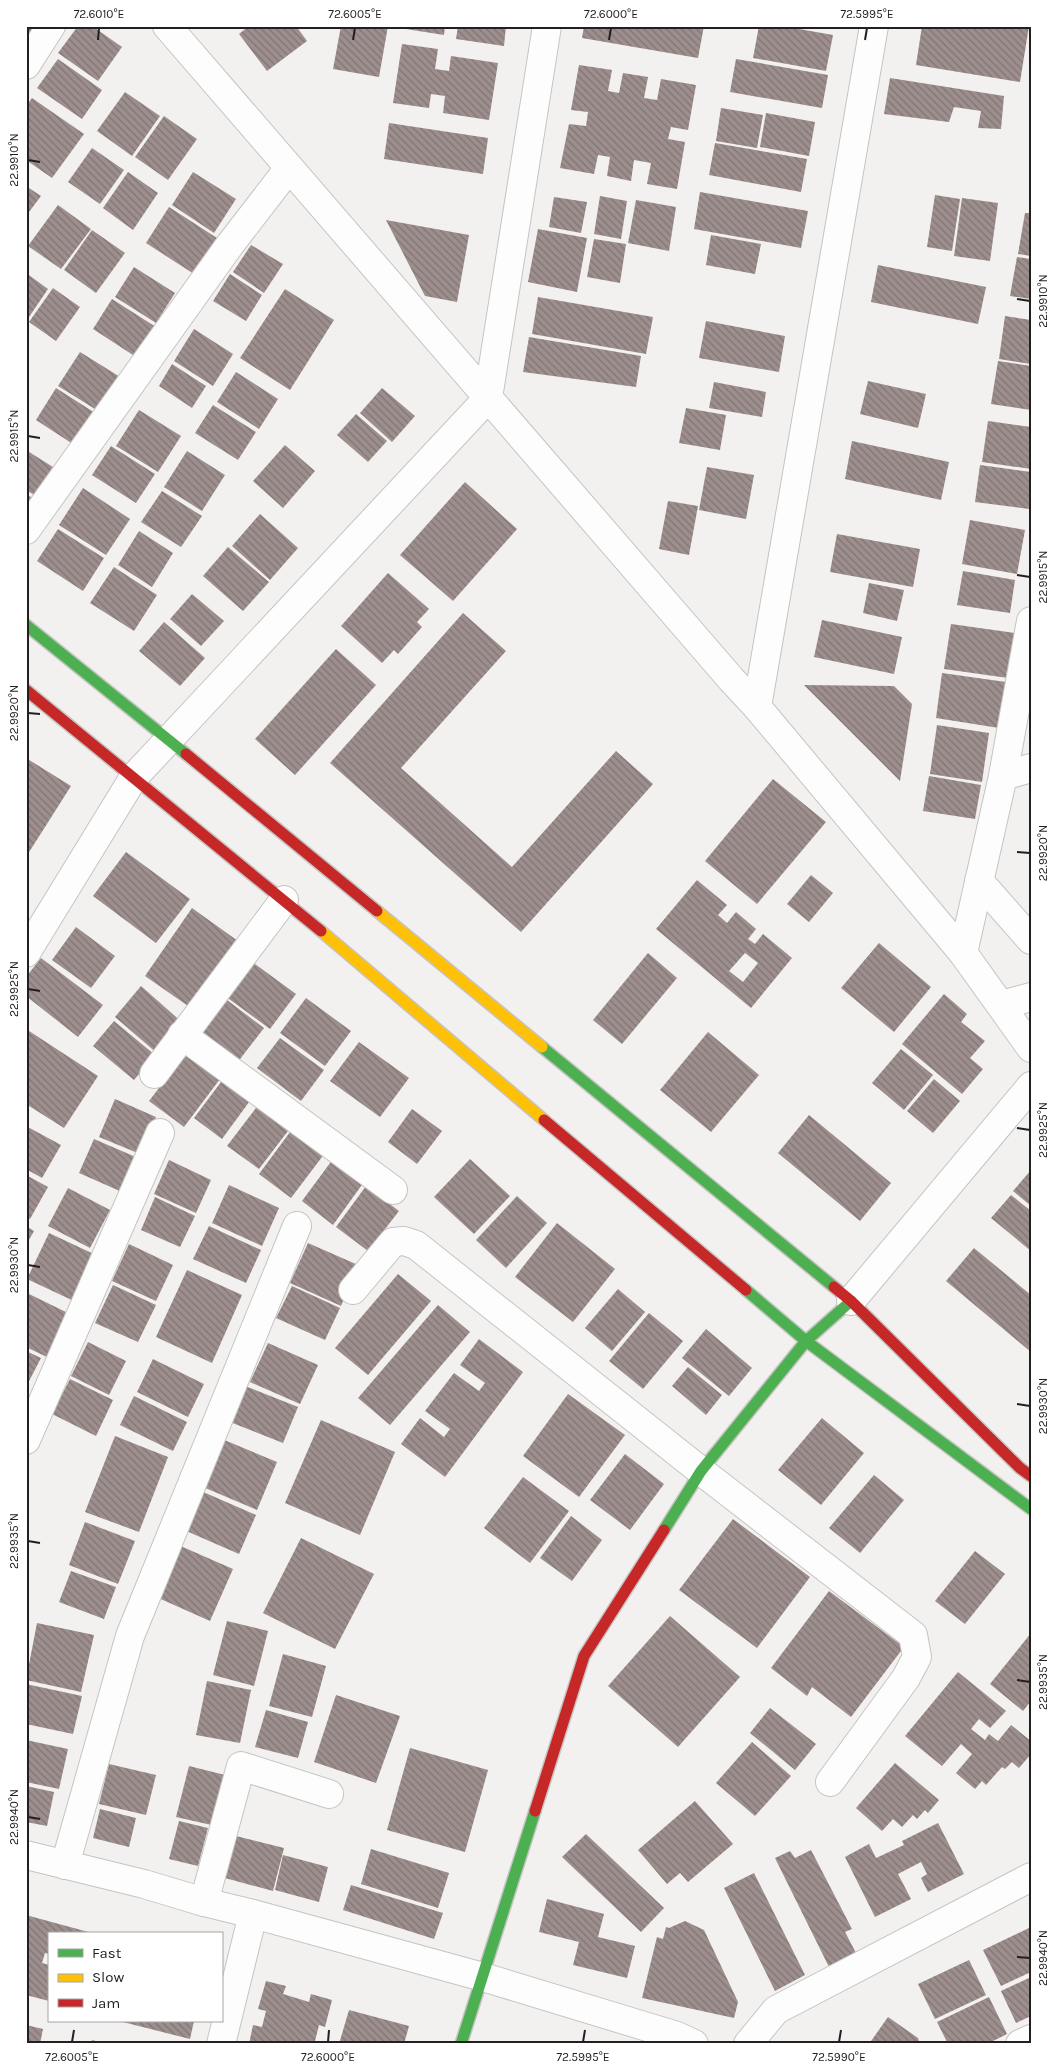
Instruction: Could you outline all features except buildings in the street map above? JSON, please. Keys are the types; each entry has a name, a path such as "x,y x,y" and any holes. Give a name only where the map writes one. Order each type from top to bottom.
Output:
{"street":[{"path":"26,65 51,26"},
{"path":"168,26 730,679 757,707 963,953 1031,1048"},
{"path":"26,953 134,777 488,398 547,26"},
{"path":"757,707 874,26"},
{"path":"26,530 229,246 290,168"},
{"path":"963,953 1003,776 1031,621"},
{"path":"26,625 169,739 851,1301 1020,1468 1031,1476"},
{"path":"26,690 284,900 806,1341 1031,1509"},
{"path":"1003,776 1031,768"},
{"path":"979,881 1031,940"},
{"path":"154,1074 284,900"},
{"path":"1001,1005 1031,997"},
{"path":"182,1036 393,1190"},
{"path":"461,2044 584,1656 701,1471 806,1341 851,1301 1031,1086"},
{"path":"26,1440 160,1133"},
{"path":"65,1865 130,1636 297,1226"},
{"path":"353,1290 393,1242 404,1241 416,1245 701,1471 913,1635 917,1657 906,1678 830,1782"},
{"path":"204,1902 241,1766 329,1794"},
{"path":"26,1855 144,1884 204,1902 483,1976 677,2036 694,2044"},
{"path":"748,2044 776,2010 1031,1877"},
{"path":"221,2044 253,1914"},
{"path":"1020,2044 1031,2039"}],"traffic: fast":[{"path":"26,625 186,754"},
{"path":"542,1047 834,1287"},
{"path":"746,1290 806,1341 1031,1509"},
{"path":"664,1530 701,1471 806,1341 851,1301"},
{"path":"461,2044 535,1811"}],"traffic: slow":[{"path":"377,911 542,1047"},
{"path":"321,931 544,1120"}],"traffic: jam":[{"path":"26,690 321,931"},
{"path":"186,754 377,911"},
{"path":"544,1120 746,1290"},
{"path":"834,1287 851,1301 1020,1468 1031,1476"},
{"path":"535,1811 584,1656 664,1530"}]}
